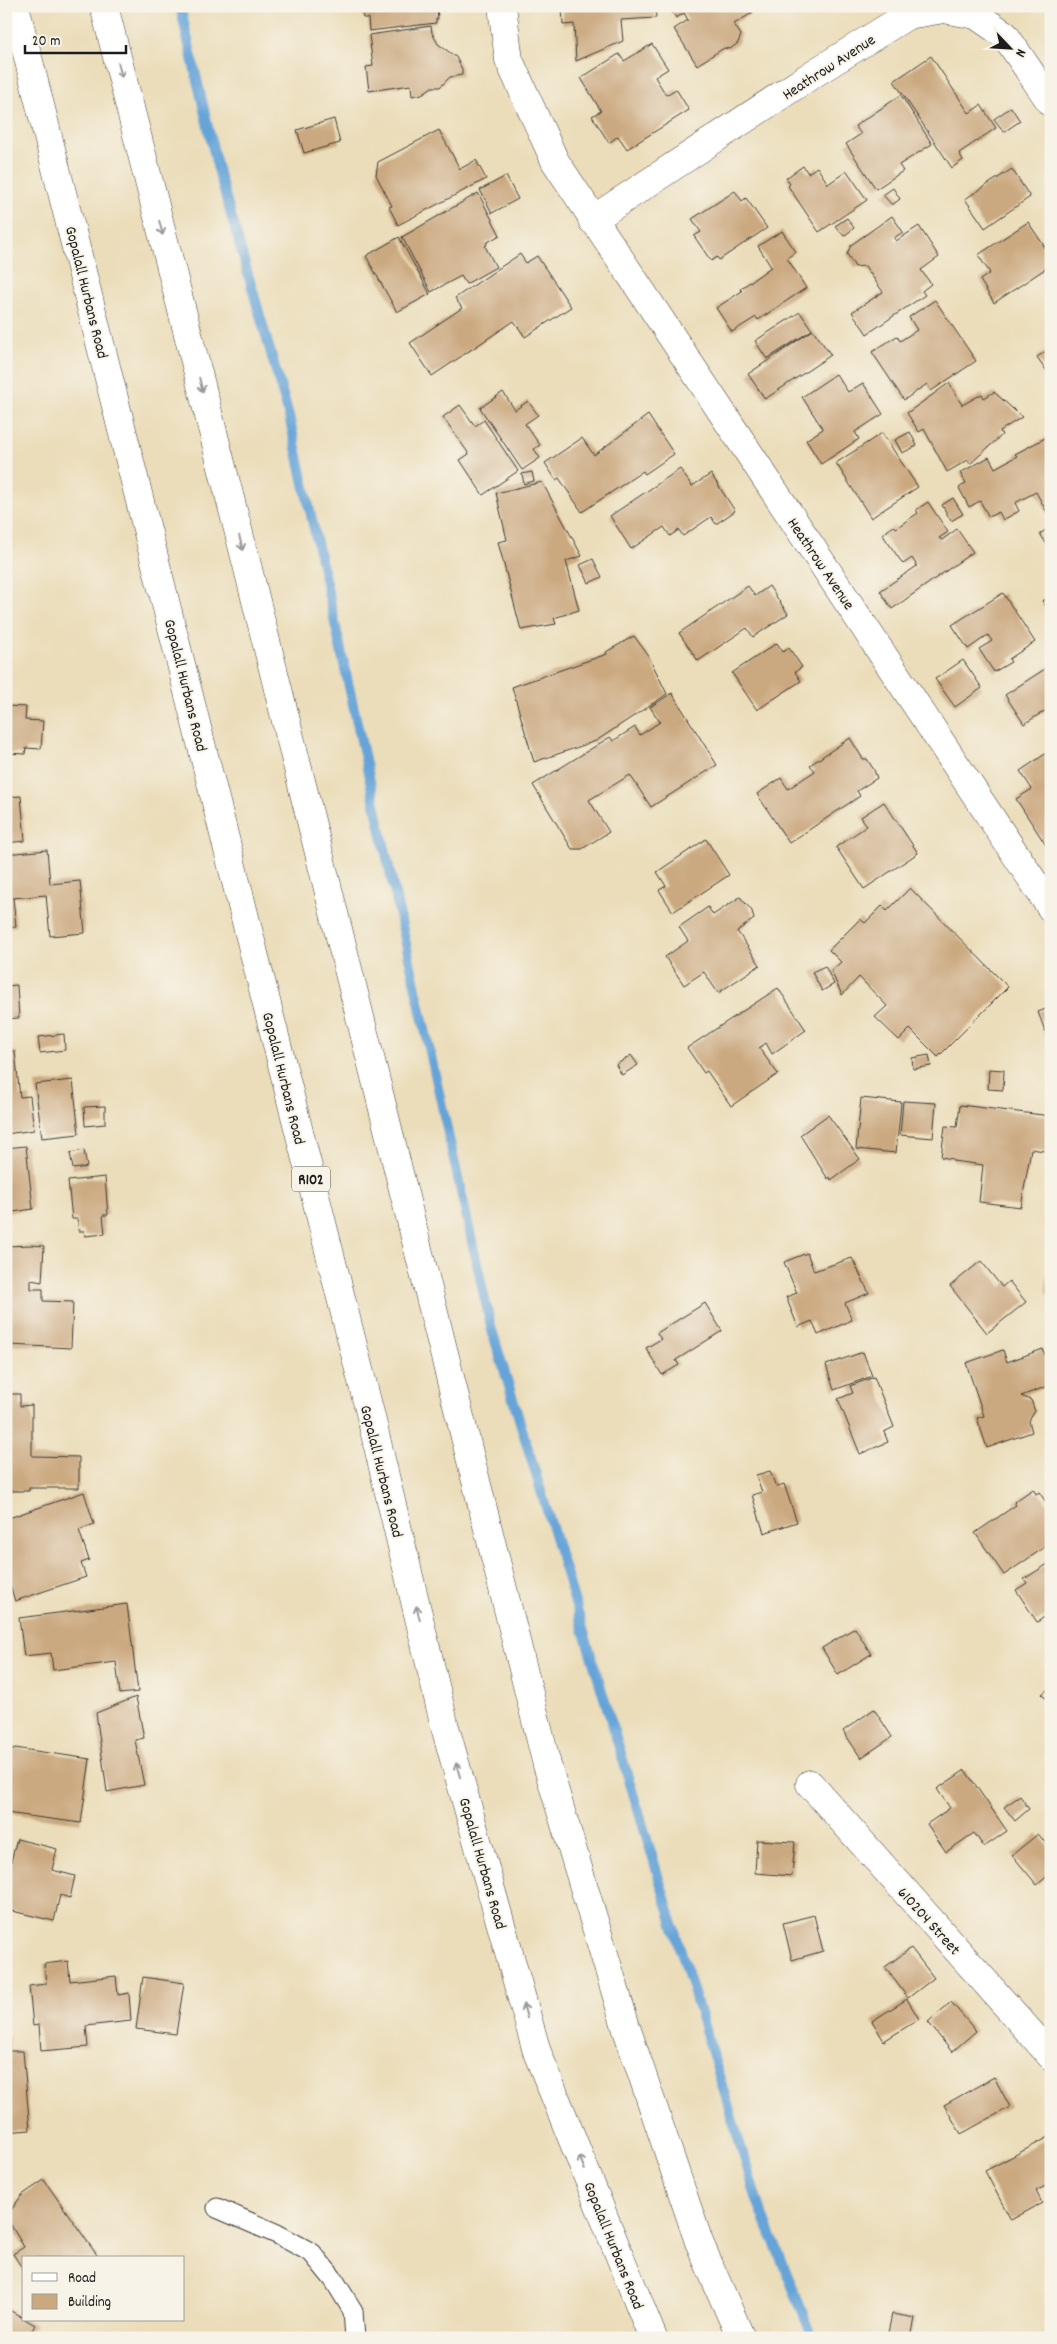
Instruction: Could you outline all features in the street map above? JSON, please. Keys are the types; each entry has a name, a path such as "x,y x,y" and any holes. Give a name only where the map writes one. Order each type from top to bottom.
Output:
{"main road":[{"name":"Gopalall Hurbans Road","path":"15,6 370,1413 446,1727 537,2052 653,2338"},
{"path":"104,6 246,562 547,1765 626,2030 699,2242 741,2338"},
{"name":"Heathrow Avenue","path":"502,6 509,60 555,161 592,220 1051,908"},
{"name":"Heathrow Avenue","path":"592,220 813,74 908,15 944,9 976,15 1005,35 1051,103"},
{"name":"610204 Street","path":"810,1784 1051,2056"}],"lane":[{"path":"217,2208 278,2234 312,2253 334,2280 353,2311 355,2338"}],"building":[{"path":"361,6 437,6 438,19 436,19 436,23 369,31 368,18 363,18"},
{"path":"562,6 655,6 656,18 621,20 623,41 576,61 574,24 563,25"},
{"path":"668,6 748,6 752,13 734,24 741,35 738,43 730,49 724,48 697,65 674,29 688,20 684,13 676,18"},
{"path":"431,26 432,33 438,44 456,57 462,69 462,75 450,77 440,87 432,87 422,94 412,96 411,85 369,91 366,67 373,66 369,35"},
{"path":"652,44 668,69 655,77 666,95 676,89 689,110 627,149 618,136 609,143 592,116 601,111 581,78 619,54 624,61"},
{"path":"931,56 969,113 981,105 996,128 959,153 963,160 952,168 894,81"},
{"path":"901,95 932,144 899,165 903,171 876,189 846,144 861,134 855,126"},
{"path":"1011,107 1020,121 1004,132 994,119"},
{"path":"334,119 340,143 304,153 297,130"},
{"path":"439,130 460,169 476,160 486,179 398,225 389,207 392,206 376,175 378,162"},
{"path":"803,166 808,173 817,167 828,184 847,171 867,200 819,232 788,186 790,184 786,178"},
{"path":"1012,169 1030,197 985,228 965,199"},
{"path":"506,176 518,199 492,213 480,190"},
{"path":"893,188 900,199 892,205 883,195"},
{"path":"735,191 742,201 746,198 767,228 719,260 717,257 711,261 694,236 701,232 692,219"},
{"path":"478,193 500,235 486,243 487,245 485,246 496,267 466,284 461,276 431,292 402,237"},
{"path":"892,216 903,232 894,238 896,241 919,226 939,257 921,270 931,284 922,291 925,295 867,334 852,312 883,292 865,266 855,267 847,254 851,245"},
{"path":"847,218 854,228 844,236 835,226"},
{"path":"1028,222 1051,256 1051,265 994,303 980,280 990,273 978,255"},
{"path":"782,231 796,252 787,258 806,288 758,320 756,317 732,332 716,308 742,291 740,289 771,267 758,246"},
{"path":"399,237 430,294 397,312 366,256"},
{"path":"520,254 526,263 537,256 571,307 525,337 514,321 432,376 410,343 462,308 455,298"},
{"path":"935,300 976,361 931,391 927,384 904,400 872,352 897,336 900,341 917,330 909,317"},
{"path":"800,312 812,330 767,359 755,341"},
{"path":"813,330 831,355 765,399 748,374"},
{"path":"1051,348 1051,377 1037,357"},
{"path":"836,374 848,392 863,383 883,414 855,432 859,439 821,464 806,440 823,429 802,397"},
{"path":"949,383 962,405 982,394 984,398 994,392 1022,417 1000,431 1002,435 970,464 968,460 947,472 924,429 919,432 907,413"},
{"path":"503,392 515,410 528,401 538,415 525,424 540,445 534,449 540,458 522,470 480,408"},
{"path":"460,405 475,426 484,420 518,471 483,495 460,460 469,454 443,417"},
{"path":"648,415 674,454 645,474 643,471 582,512 559,478 556,480 545,463 582,438 594,455"},
{"path":"910,432 917,446 902,453 895,440"},
{"path":"882,433 918,487 871,518 836,463"},
{"path":"1051,435 1051,520 1036,492 1015,503 1019,511 1003,520 999,512 989,517 980,501 969,507 959,488 966,483 960,473 989,457 995,468 1017,456 1015,454"},
{"path":"680,469 692,486 711,474 735,511 716,524 711,517 683,536 679,530 670,536 664,527 631,549 610,516"},
{"path":"532,472 534,481 524,484 522,474"},
{"path":"542,482 582,556 566,561 579,610 554,618 556,624 521,630 498,542 507,540 496,493"},
{"path":"953,498 963,514 951,521 942,505"},
{"path":"928,502 948,532 939,538 942,540 957,529 973,552 892,609 880,591 917,566 912,558 903,564 882,534 894,526 896,528 918,513 916,510"},
{"path":"1051,526 1051,544 1048,546 1040,534"},
{"path":"593,559 602,577 589,583 580,565"},
{"path":"748,586 755,596 769,586 788,614 753,637 747,628 698,661 679,633"},
{"path":"1003,593 1035,642 1009,659 1011,662 994,672 979,649 992,641 988,635 968,649 952,625"},
{"path":"1051,596 1051,613 1042,601"},
{"path":"634,636 648,655 667,694 596,741 534,762 512,687 607,654 606,652"},
{"path":"777,643 783,652 789,648 802,667 795,672 801,681 757,710 732,673"},
{"path":"963,660 982,688 955,707 935,679"},
{"path":"1051,665 1051,707 1024,724 1005,695"},
{"path":"672,693 717,765 651,807 630,775 589,800 609,832 582,849 572,849 533,785 610,737 613,741 635,727 640,735 660,722 650,707"},
{"path":"6,706 26,707 25,720 43,721 41,749 26,748 25,754 6,753"},
{"path":"850,738 863,759 867,759 877,778 857,791 860,796 789,843 757,794 781,778 788,789 815,771 810,765"},
{"path":"1051,750 1051,853 1016,799 1032,789 1020,771"},
{"path":"21,796 25,841 6,843 6,797"},
{"path":"884,802 918,853 864,889 836,847 867,826 861,817"},
{"path":"706,839 729,875 673,912 659,890 666,886 657,872"},
{"path":"47,850 50,884 80,881 85,933 50,936 46,895 13,898 16,927 6,927 6,854"},
{"path":"910,888 1008,987 938,1057 910,1029 899,1040 875,1017 887,1006 859,977 842,995 831,971 841,962 829,950 860,919 865,923 882,906 887,911"},
{"path":"740,897 752,911 754,919 737,931 760,965 718,993 704,972 684,985 665,957 688,941 679,927 708,907 713,915"},
{"path":"825,966 834,984 822,991 812,972"},
{"path":"17,985 19,1018 6,1019 6,986"},
{"path":"778,988 806,1030 772,1054 766,1043 759,1048 778,1074 731,1106 707,1071 704,1073 687,1048"},
{"path":"1051,1007 1051,1047 1038,1012"},
{"path":"64,1034 65,1050 40,1053 38,1037"},
{"path":"15,1051 20,1097 30,1096 34,1130 6,1134 6,1052"},
{"path":"631,1055 638,1065 622,1075 616,1065"},
{"path":"929,1055 931,1066 913,1069 912,1058"},
{"path":"989,1069 1004,1070 1003,1090 988,1089"},
{"path":"73,1080 79,1134 42,1138 35,1084"},
{"path":"861,1098 901,1102 896,1153 856,1149"},
{"path":"903,1101 936,1103 933,1138 900,1135"},
{"path":"960,1105 1051,1116 1051,1152 1031,1149 1021,1207 979,1202 983,1165 953,1161 953,1159 941,1157 945,1126 957,1127"},
{"path":"105,1106 105,1124 85,1126 84,1107"},
{"path":"828,1115 860,1159 831,1180 830,1177 828,1179 800,1135"},
{"path":"26,1146 33,1209 6,1213 6,1148"},
{"path":"84,1150 87,1167 73,1169 70,1153"},
{"path":"105,1177 108,1215 103,1215 105,1234 85,1236 84,1231 79,1231 77,1219 72,1219 68,1181"},
{"path":"6,1246 44,1246 42,1282 31,1280 31,1289 43,1289 43,1301 73,1302 71,1348 9,1345 10,1305 6,1305"},
{"path":"807,1253 814,1271 852,1258 869,1293 845,1303 852,1320 818,1335 812,1321 798,1327 786,1297 797,1293 784,1262"},
{"path":"981,1261 1002,1287 1009,1281 1026,1302 987,1333 950,1286"},
{"path":"1048,1262 1051,1263 1051,1294 1046,1294"},
{"path":"705,1303 722,1331 676,1360 679,1365 662,1375 646,1348 661,1339 657,1333"},
{"path":"1043,1349 1051,1372 1051,1385 1021,1396 1031,1400 1035,1411 1029,1421 1032,1432 987,1448 977,1418 984,1416 966,1363 1003,1350 1007,1362"},
{"path":"863,1352 872,1376 834,1390 826,1365"},
{"path":"874,1377 894,1427 884,1432 888,1442 860,1454 838,1399 853,1393 850,1386"},
{"path":"6,1394 20,1394 20,1406 32,1405 32,1456 79,1457 79,1488 29,1488 29,1491 6,1491"},
{"path":"770,1471 776,1487 784,1484 797,1522 764,1533 752,1495 762,1492 756,1475"},
{"path":"1033,1489 1036,1494 1039,1492 1051,1509 1051,1543 1004,1575 975,1533 1016,1505 1014,1502"},
{"path":"84,1492 94,1524 79,1530 89,1560 81,1563 86,1577 15,1601 6,1573 6,1519"},
{"path":"1051,1562 1051,1622 1046,1616 1037,1622 1016,1590 1027,1583 1024,1579"},
{"path":"127,1604 138,1692 120,1694 116,1662 53,1670 51,1653 24,1656 19,1618"},
{"path":"855,1628 871,1654 838,1675 822,1648"},
{"path":"1051,1687 1051,1704 1042,1694"},
{"path":"136,1697 144,1738 135,1740 144,1785 107,1792 96,1713"},
{"path":"874,1709 892,1737 861,1758 843,1731"},
{"path":"15,1748 90,1759 81,1823 6,1813 6,1752"},
{"path":"965,1770 1007,1831 984,1847 974,1833 946,1852 927,1824 950,1808 937,1789"},
{"path":"1020,1796 1029,1809 1015,1821 1004,1807"},
{"path":"1038,1834 1051,1849 1051,1873 1037,1885 1012,1855"},
{"path":"17,1839 57,1849 52,1870 75,1876 70,1898 60,1895 54,1921 8,1910 11,1900 6,1899 6,1880"},
{"path":"757,1840 795,1842 792,1876 755,1873"},
{"path":"814,1915 823,1951 792,1960 783,1923"},
{"path":"911,1948 934,1978 908,1998 885,1967"},
{"path":"68,1961 70,1981 116,1976 118,1995 129,1993 131,2021 86,2026 88,2047 41,2051 39,2025 33,2026 29,1986 46,1984 44,1964"},
{"path":"143,1977 184,1983 176,2034 136,2029"},
{"path":"907,1999 919,2019 884,2041 872,2021"},
{"path":"951,2002 976,2031 952,2052 928,2022"},
{"path":"6,2037 9,2037 9,2051 23,2051 30,2130 6,2132"},
{"path":"994,2077 1010,2107 961,2134 944,2105"},
{"path":"1051,2136 1051,2183 1036,2191 1042,2203 1011,2220 985,2171"},
{"path":"44,2180 98,2256 22,2256 22,2268 13,2254 24,2247 6,2217 22,2195"},
{"path":"6,2308 22,2317 22,2322 30,2322 35,2325 28,2338 6,2338"},
{"path":"892,2314 915,2318 911,2338 887,2338"}],"waterway":[{"path":"180,6 218,170 289,416 491,1327 757,2200 813,2338"}]}
